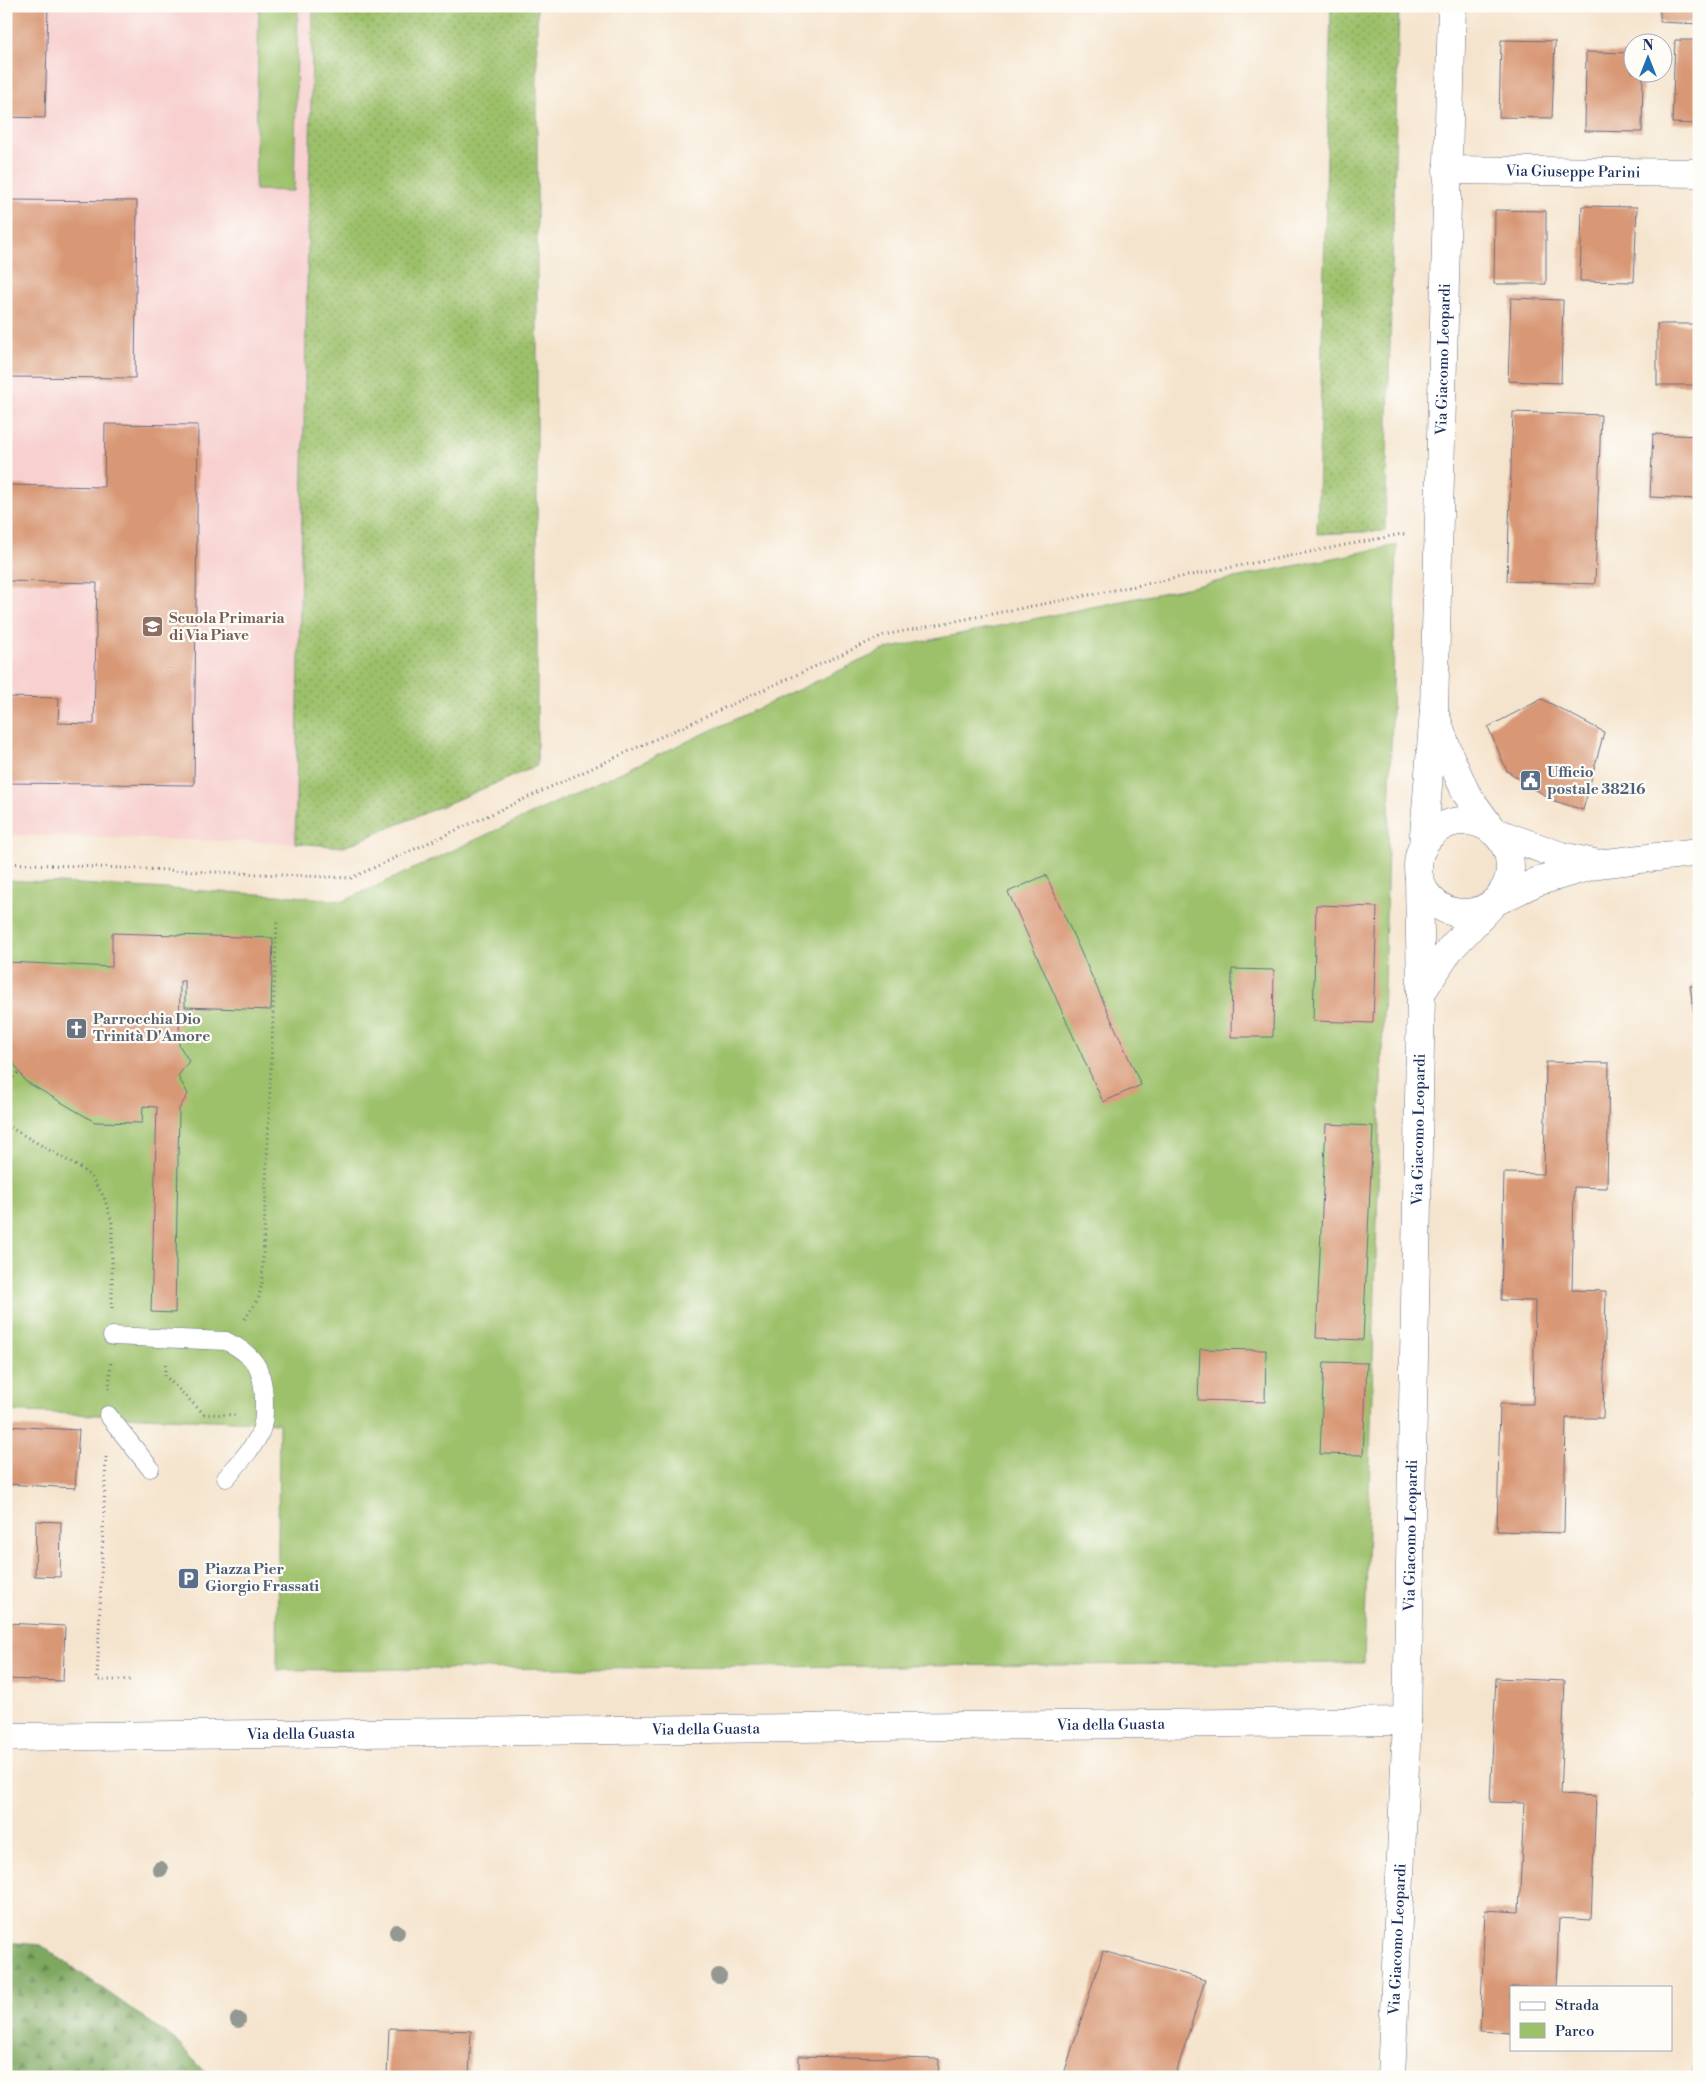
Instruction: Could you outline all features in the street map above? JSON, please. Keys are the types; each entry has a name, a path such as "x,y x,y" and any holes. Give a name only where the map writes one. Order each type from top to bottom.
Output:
{"street":[{"name":"Via Giacomo Leopardi","path":"1391,2077 1406,1721 1421,993 1418,862 1423,847 1434,711 1452,6"},
{"name":"Via Giuseppe Parini","path":"1447,170 1699,173"},
{"name":"Via Giacomo Leopardi","path":"1421,993 1450,949 1505,890 1510,875 1510,859 1504,844 1466,793 1450,757 1434,711"},
{"path":"1423,847 1434,833 1447,824 1463,821 1479,824 1561,856 1598,864"},
{"path":"1419,878 1425,892 1436,904 1449,911 1466,913 1481,910 1536,882 1598,864 1699,852"},
{"name":"Via della Guasta","path":"6,1737 1406,1721"}],"lane":[{"path":"112,1336 226,1341 239,1347 258,1365 264,1383 264,1422 258,1437 226,1478"},
{"path":"108,1415 150,1468"}],"path":[{"path":"6,863 351,878 884,636 1402,534 1438,548"},
{"path":"239,1347 246,1318 259,1297 262,1283 277,919"},
{"path":"6,1084 19,1072"},
{"path":"164,1338 165,1376 204,1414 264,1416"}],"shaded area":[{"path":"6,6 313,6 295,843 6,835"}],"green space":[{"path":"259,6 298,6 294,191 255,190"},
{"path":"313,6 537,6 537,766 344,847 295,843"},
{"path":"1331,6 1399,6 1385,531 1317,534"},
{"path":"1397,545 1364,1663 277,1670 279,1423 6,1411 6,880 294,896 344,901 886,649"},
{"path":"1699,1796 1699,2073 1693,2073"},
{"path":"6,1942 41,1945 174,2039 210,2077 6,2077"}],"building":[{"path":"6,6 48,6 45,118 6,117"},
{"path":"1570,6 1593,6 1593,9 1570,8"},
{"path":"1660,6 1699,6 1699,24 1660,22"},
{"path":"1501,40 1555,41 1552,118 1499,117"},
{"path":"1675,40 1699,40 1699,124 1672,123"},
{"path":"1586,52 1622,53 1622,82 1643,82 1642,132 1585,131"},
{"path":"6,200 137,201 135,378 6,377"},
{"path":"1582,206 1637,207 1634,282 1580,281"},
{"path":"1495,210 1546,211 1546,284 1494,284"},
{"path":"1511,298 1563,300 1561,383 1508,381"},
{"path":"1657,324 1699,324 1699,385 1657,385"},
{"path":"1513,412 1601,415 1595,584 1507,581"},
{"path":"105,424 198,425 194,785 6,783 6,697 59,698 58,723 94,724 97,583 6,581 6,485 104,487"},
{"path":"1653,434 1699,436 1699,499 1650,497"},
{"path":"1542,699 1604,732 1583,810 1552,800 1507,771 1488,727"},
{"path":"1046,875 1141,1085 1103,1102 1008,892"},
{"path":"1316,905 1377,907 1373,1023 1313,1021"},
{"path":"112,933 273,938 271,1010 185,1007 185,981 180,981 179,1045 189,1061 178,1076 188,1094 179,1109 175,1313 151,1312 157,1107 143,1106 142,1123 95,1122 25,1081 6,1051 6,962 112,967"},
{"path":"1232,969 1274,970 1273,1037 1231,1037"},
{"path":"1699,985 1699,1042 1698,1042 1690,986"},
{"path":"1546,1062 1609,1063 1607,1188 1574,1187 1572,1290 1606,1291 1603,1418 1566,1418 1564,1533 1497,1531 1500,1404 1533,1404 1535,1301 1501,1300 1504,1173 1544,1174"},
{"path":"1326,1124 1373,1126 1363,1340 1316,1338"},
{"path":"1200,1349 1266,1350 1265,1402 1198,1400"},
{"path":"1324,1362 1367,1363 1363,1455 1320,1454"},
{"path":"6,1426 79,1430 75,1488 6,1484"},
{"path":"36,1521 61,1522 60,1577 35,1576"},
{"path":"6,1623 65,1626 63,1681 6,1679"},
{"path":"1496,1678 1565,1681 1560,1794 1596,1796 1591,1920 1559,1918 1556,1986 1510,1986 1510,2033 1480,2031 1485,1910 1519,1912 1524,1803 1490,1802"},
{"path":"1103,1951 1205,1980 1175,2077 1063,2077"},
{"path":"389,2028 471,2031 469,2077 387,2077"},
{"path":"799,2056 939,2059 938,2077 799,2077"}],"place":[{"name":"Scuola Primaria di Via Piave","path":"153,627"},
{"name":"Ufficio postale 38216","path":"1531,781"},
{"name":"Parrocchia Dio Trinità D'Amore","path":"77,1028"},
{"name":"Piazza Pier Giorgio Frassati","path":"189,1578"}]}
